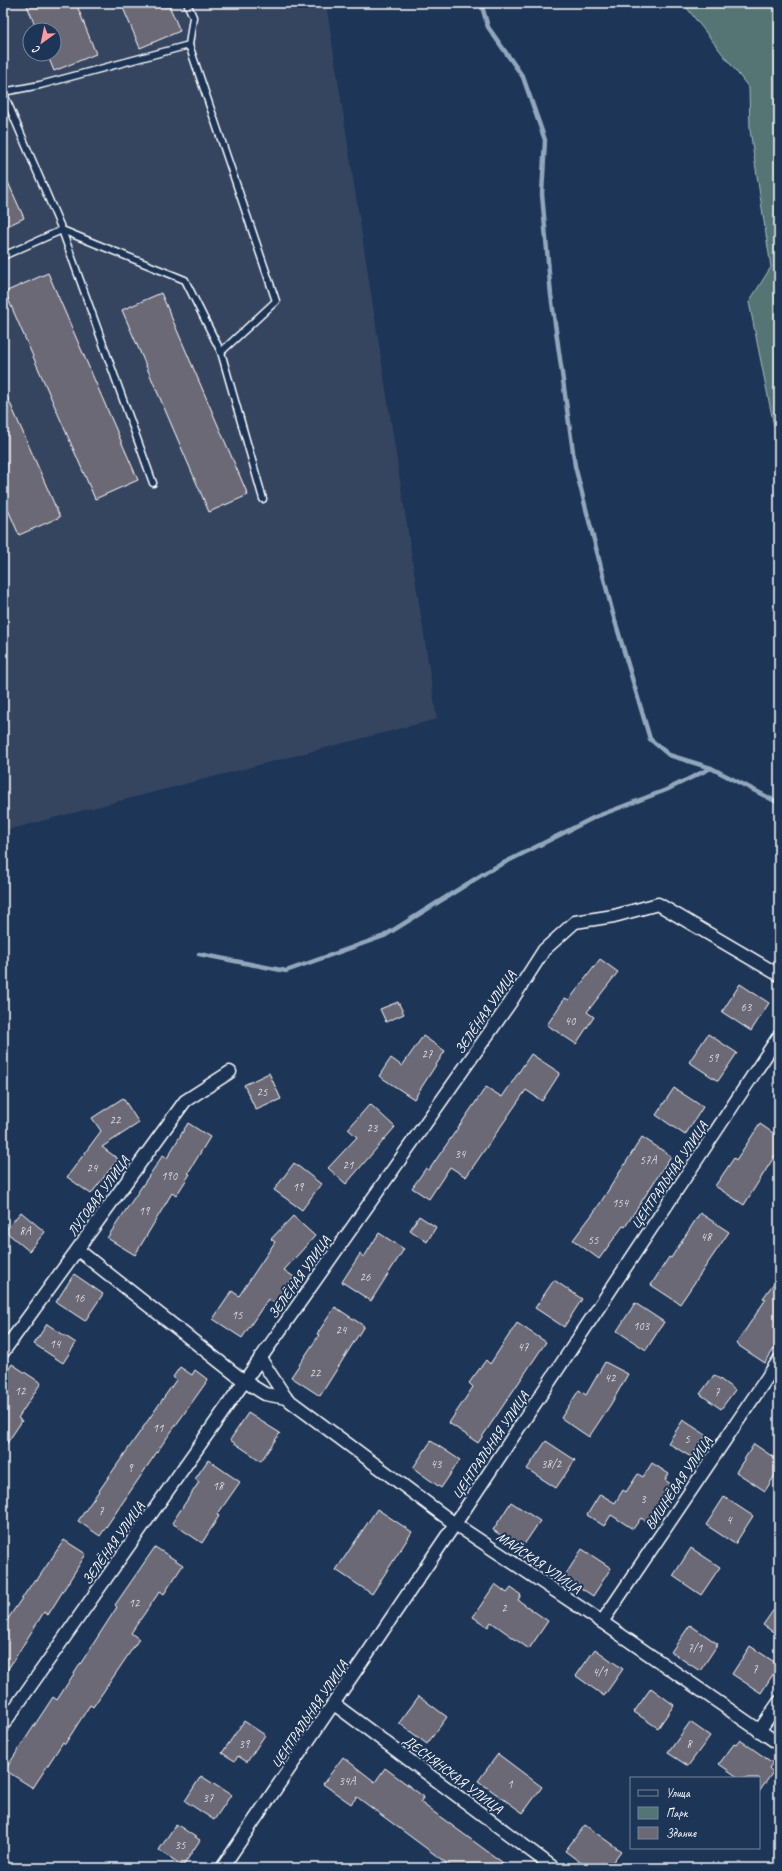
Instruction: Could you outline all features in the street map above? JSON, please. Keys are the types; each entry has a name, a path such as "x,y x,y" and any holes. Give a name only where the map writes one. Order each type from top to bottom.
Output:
{"street":[{"name":"ЗЕЛЁНАЯ УЛИЦА","path":"3,1725 506,1010 544,950 575,922 614,916 658,904 779,975"},
{"name":"ЦЕНТРАЛЬНАЯ УЛИЦА","path":"222,1868 455,1524 779,1036"},
{"name":"ЛУГОВАЯ УЛИЦА","path":"3,1352 185,1100 230,1072"},
{"path":"78,1250 244,1381 265,1394 286,1398"},
{"path":"260,1358 286,1398"},
{"name":"ВИШНЁВАЯ УЛИЦА","path":"602,1622 779,1360"},
{"name":"МАЙСКАЯ УЛИЦА","path":"286,1398 455,1524 602,1622 779,1744"},
{"path":"759,1731 779,1702"},
{"name":"ДЕСНЯНСКАЯ УЛИЦА","path":"334,1704 554,1868"}],"lane":[{"path":"187,3 193,17 189,46 276,301 221,352"},
{"path":"153,483 62,230 3,92 40,85 189,46"},
{"path":"3,256 62,230 186,280 221,352 263,499"}],"shaded area":[{"path":"3,3 326,3 437,719 3,831"}],"green space":[{"path":"683,3 779,3 779,451 749,302 771,267 750,130 749,88"}],"building":[{"path":"26,3 76,3 96,54 54,71 50,62 62,62 62,22 34,22"},
{"path":"121,3 168,3 180,31 140,48"},
{"path":"3,171 24,218 3,228"},
{"path":"48,273 138,480 95,499 5,292"},
{"path":"161,293 248,495 209,512 122,310"},
{"path":"3,387 60,517 19,535 3,498"},
{"path":"600,959 618,972 587,1012 594,1017 576,1044 547,1025 565,998 569,1000"},
{"path":"740,984 769,1003 751,1031 722,1012"},
{"path":"398,1002 404,1014 386,1022 380,1009"},
{"path":"708,1034 737,1053 718,1081 689,1062"},
{"path":"423,1036 445,1051 414,1099 379,1076 391,1058 402,1066"},
{"path":"531,1054 560,1073 542,1101 526,1090 466,1177 450,1167 429,1199 412,1188 426,1168 429,1170 486,1087 502,1097"},
{"path":"269,1073 281,1099 256,1110 244,1085"},
{"path":"674,1088 703,1107 685,1135 656,1115"},
{"path":"123,1098 139,1123 102,1147 118,1159 91,1194 67,1177 101,1131 92,1118"},
{"path":"370,1104 395,1127 346,1184 328,1168 357,1137 348,1129"},
{"path":"188,1123 210,1137 188,1173 190,1174 176,1196 172,1193 135,1255 107,1238 163,1155 167,1158"},
{"path":"760,1124 779,1137 779,1149 744,1205 715,1186 734,1158 736,1160"},
{"path":"642,1137 671,1156 625,1227 623,1226 599,1259 573,1240 597,1208"},
{"path":"294,1163 321,1184 302,1210 274,1190"},
{"path":"21,1212 45,1232 29,1251 5,1231"},
{"path":"700,1213 729,1232 680,1304 651,1285 669,1257 671,1258"},
{"path":"293,1216 315,1236 284,1270 294,1277 276,1304 268,1299 242,1338 213,1319 232,1291 239,1296 275,1242 271,1239"},
{"path":"419,1216 436,1227 427,1242 410,1230"},
{"path":"379,1233 404,1249 371,1301 342,1282 360,1254 364,1257"},
{"path":"74,1274 103,1294 85,1321 56,1302"},
{"path":"779,1276 779,1341 765,1363 736,1344 766,1299 763,1298"},
{"path":"554,1280 582,1299 564,1327 535,1308"},
{"path":"635,1303 664,1322 646,1350 617,1331"},
{"path":"335,1307 364,1326 320,1396 291,1377 319,1335 317,1334"},
{"path":"517,1323 546,1342 478,1443 449,1423 473,1387 469,1383 486,1360 490,1364"},
{"path":"47,1324 76,1343 63,1363 34,1344"},
{"path":"605,1362 628,1374 611,1404 589,1437 561,1418 579,1390 586,1395"},
{"path":"12,1364 41,1383 18,1418 22,1421 3,1449 3,1378"},
{"path":"180,1367 192,1375 195,1370 207,1379 205,1384 100,1536 78,1521 176,1380 173,1377"},
{"path":"714,1375 735,1390 721,1409 700,1394"},
{"path":"248,1413 280,1433 261,1461 230,1440"},
{"path":"683,1420 706,1435 691,1457 668,1443"},
{"path":"431,1441 460,1460 441,1488 413,1468"},
{"path":"546,1441 575,1460 556,1488 527,1469"},
{"path":"754,1444 779,1461 779,1469 765,1491 736,1472"},
{"path":"208,1460 240,1482 217,1515 219,1516 202,1543 172,1523 199,1482 195,1479"},
{"path":"652,1463 669,1474 665,1480 675,1487 651,1525 641,1518 633,1529 611,1515 604,1526 587,1515 600,1494 615,1503 623,1490 626,1492 638,1474 643,1477"},
{"path":"724,1497 753,1516 735,1544 706,1525"},
{"path":"511,1502 540,1521 521,1549 493,1530"},
{"path":"377,1509 412,1532 372,1594 336,1570"},
{"path":"64,1540 86,1554 48,1615 44,1612 3,1677 3,1626"},
{"path":"155,1547 183,1565 164,1594 160,1591 131,1633 139,1639 93,1707 90,1705 65,1744 63,1742 33,1788 5,1770 53,1697 57,1700 117,1607 115,1605"},
{"path":"691,1548 720,1567 701,1595 673,1576"},
{"path":"582,1549 611,1568 593,1596 564,1577"},
{"path":"495,1584 507,1593 511,1588 521,1595 518,1600 548,1621 529,1649 491,1622 488,1627 473,1617"},
{"path":"779,1602 779,1636 763,1625"},
{"path":"690,1625 718,1644 700,1671 671,1652"},
{"path":"750,1646 779,1665 761,1693 732,1674"},
{"path":"595,1649 623,1669 604,1696 576,1676"},
{"path":"651,1688 674,1705 658,1728 634,1712"},
{"path":"419,1696 447,1717 427,1744 399,1723"},
{"path":"244,1721 265,1735 247,1762 238,1756 235,1761 222,1753"},
{"path":"690,1722 710,1736 688,1766 668,1753"},
{"path":"740,1740 773,1763 769,1768 773,1772 760,1791 760,1777 738,1777 719,1764 734,1744 736,1745"},
{"path":"498,1754 542,1787 523,1813 478,1781"},
{"path":"343,1757 375,1782 385,1768 424,1797 420,1802 510,1868 453,1868 357,1797 351,1804 323,1784"},
{"path":"201,1776 231,1795 214,1820 185,1801"},
{"path":"176,1824 200,1840 183,1866 159,1850"},
{"path":"585,1825 621,1851 608,1868 588,1868 565,1851"}],"waterway":[{"path":"481,3 488,27 523,77 545,140 542,194 551,295 575,466 613,614 650,739 669,755 711,768 779,803"},
{"path":"199,954 286,971 384,936 488,871 595,817 666,790 711,768"}]}
